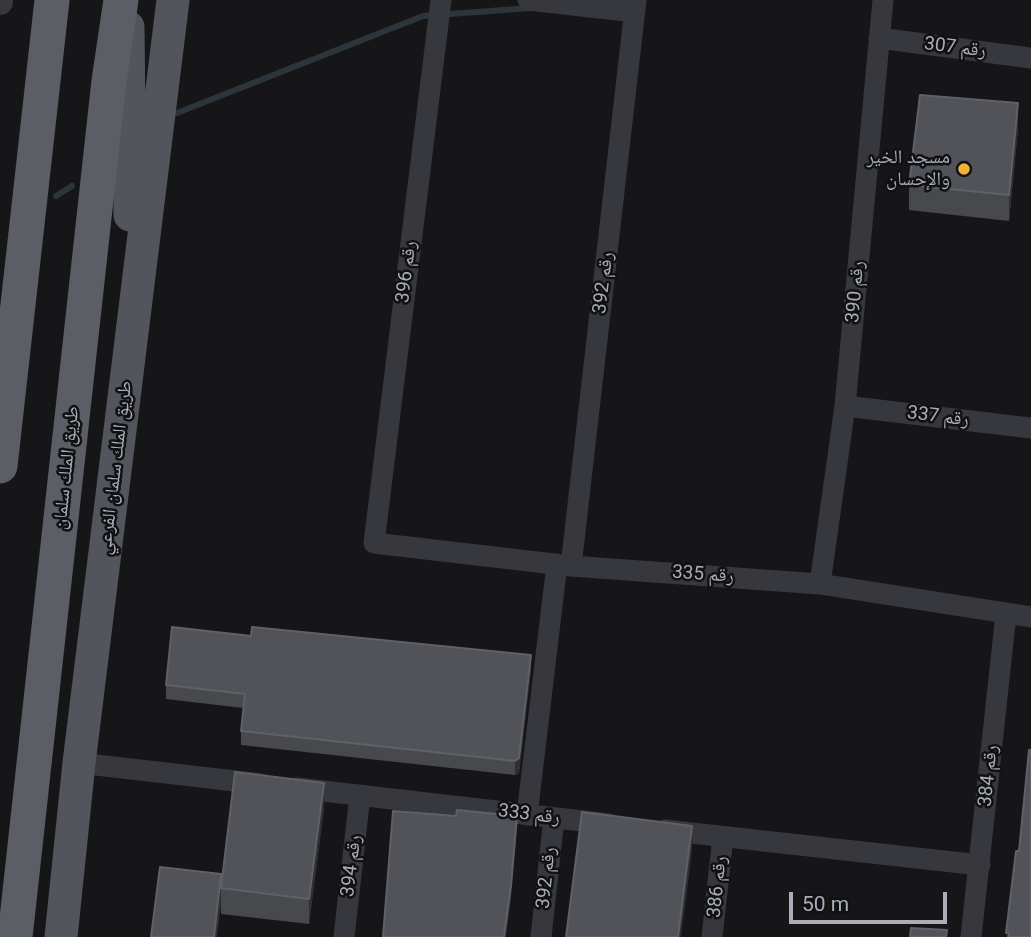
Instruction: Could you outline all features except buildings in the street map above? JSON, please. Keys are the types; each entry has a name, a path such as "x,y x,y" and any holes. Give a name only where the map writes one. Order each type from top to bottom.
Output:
{"highway":[{"path":"0,466 52,0"},
{"name":"طريق الملك سلمان","path":"15,937 109,82 121,0"}],"main road":[{"path":"127,0 131,347"},
{"name":"طريق الملك سلمان الفرعي","path":"61,937 79,763 173,0"}],"street":[{"name":"رقم 396","path":"374,544 441,0"},
{"path":"528,0 635,6"},
{"name":"رقم 390","path":"820,584 845,406 883,0"},
{"name":"رقم 392","path":"527,815 564,565 635,6"},
{"name":"رقم 307","path":"879,38 1031,58"},
{"name":"رقم 337","path":"845,406 1031,428"},
{"name":"رقم 335","path":"374,544 564,565 820,584 1031,617"},
{"name":"رقم 384","path":"971,937 1006,614"},
{"name":"رقم 333","path":"79,763 980,865"},
{"name":"رقم 394","path":"344,937 360,795"},
{"name":"رقم 392","path":"541,937 554,818"},
{"name":"رقم 386","path":"712,937 723,837"}],"waterway":[{"path":"177,113 423,16 531,8"},
{"path":"56,196 72,186"}],"place":[{"name":"مسجد الخير والإحسان","path":"964,169"}]}
